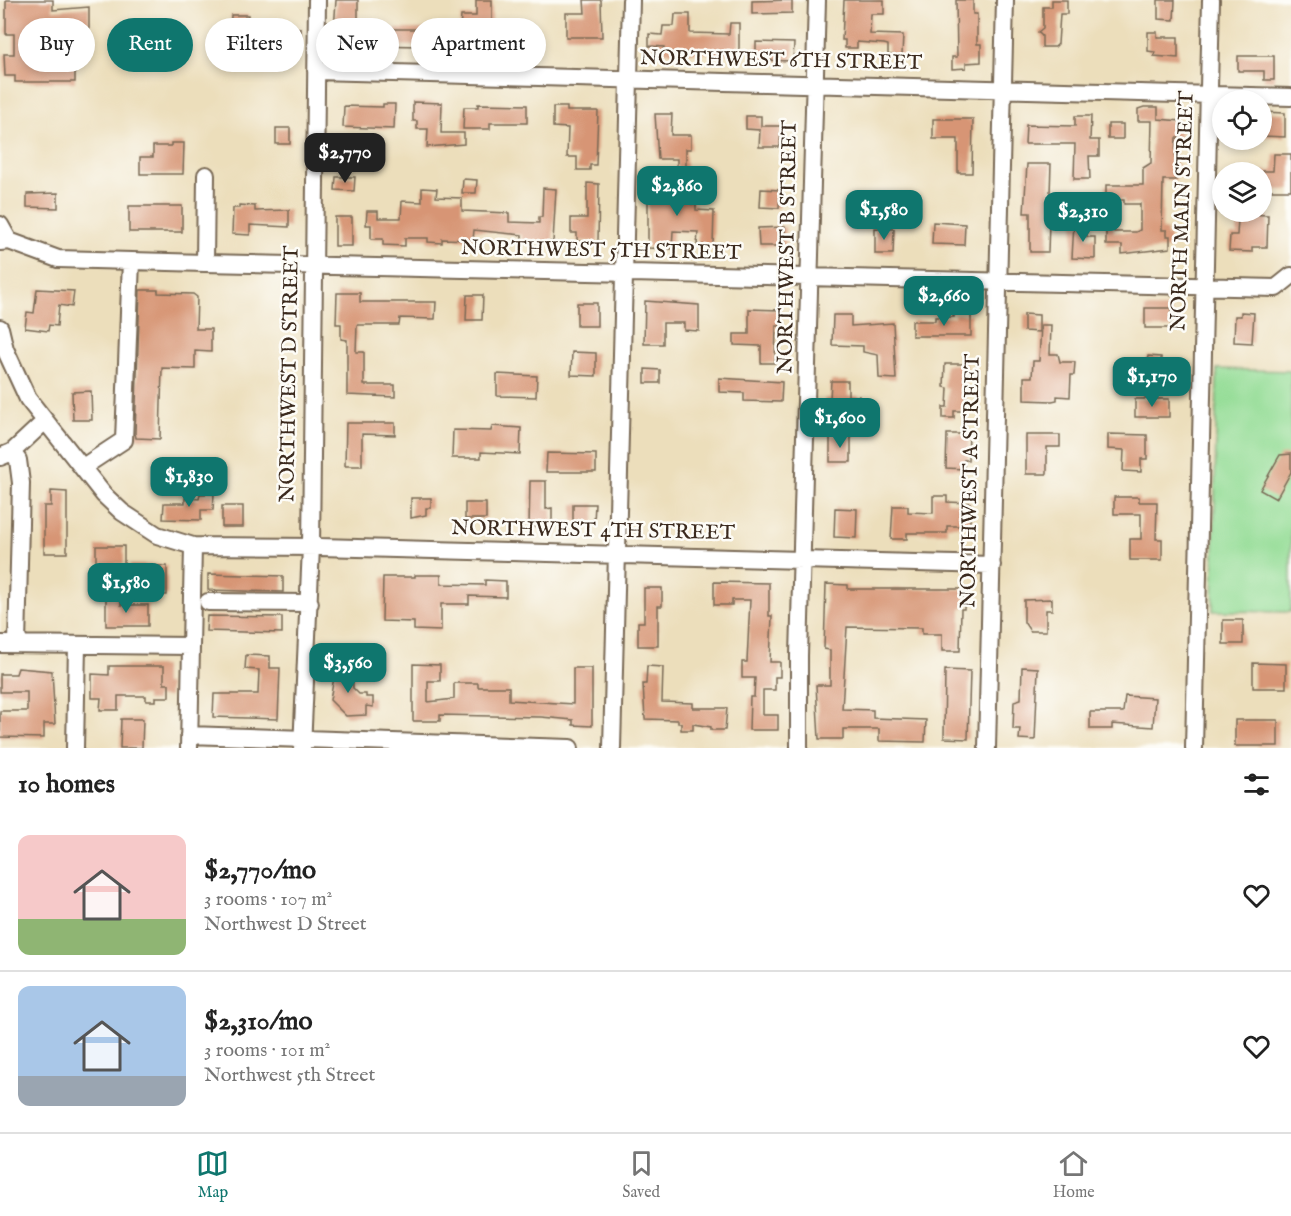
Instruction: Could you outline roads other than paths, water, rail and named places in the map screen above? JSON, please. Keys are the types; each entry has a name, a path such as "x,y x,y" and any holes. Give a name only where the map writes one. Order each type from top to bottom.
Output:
{"street":[{"name":"NORTHWEST D STREET","path":"317,0 317,18"},
{"path":"612,748 615,555 631,0"},
{"name":"NORTHWEST B STREET","path":"799,748 799,656 817,0"},
{"name":"NORTHWEST A STREET","path":"987,748 1005,0"},
{"name":"NORTH MAIN STREET","path":"1194,748 1211,0"},
{"name":"NORTHWEST D STREET","path":"302,744 311,547 316,71"},
{"name":"NORTHWEST 6TH STREET","path":"355,72 1291,97"},
{"path":"205,263 206,175"},
{"path":"0,225 3,245"},
{"name":"NORTHWEST 5TH STREET","path":"3,245 58,259 623,274 1276,288 1291,276"},
{"path":"82,467 124,440 131,261"},
{"name":"NORTHWEST 4TH STREET","path":"0,328 5,349 28,399 104,495 122,512 157,535 193,546 311,547 992,565"},
{"path":"17,644 21,483 18,460 6,454 44,422"},
{"path":"193,546 189,742 570,748"},
{"path":"208,602 309,603"},
{"path":"0,644 191,646"},
{"path":"75,748 77,645"}]}
